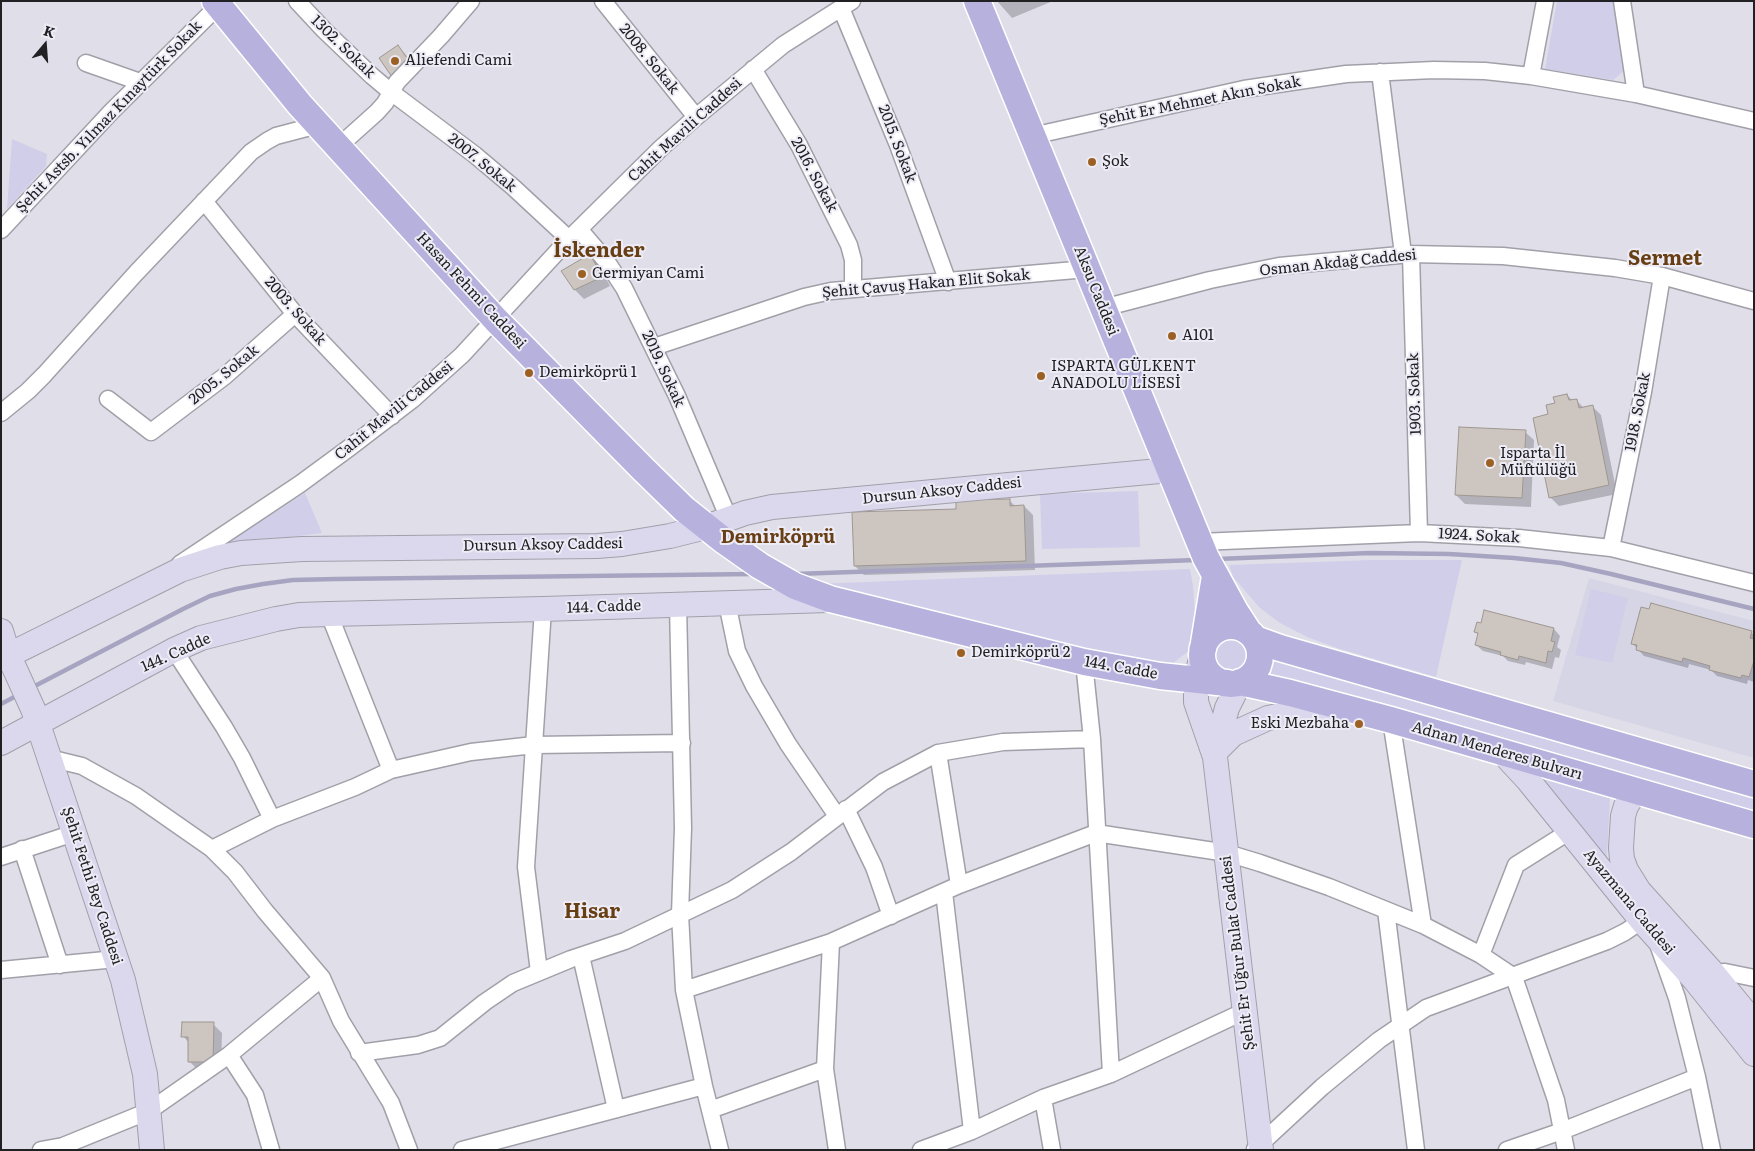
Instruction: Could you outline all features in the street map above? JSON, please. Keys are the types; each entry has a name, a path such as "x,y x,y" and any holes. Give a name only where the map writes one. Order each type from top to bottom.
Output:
{"main road":[{"name":"Aksu Caddesi","path":"977,1 1199,542 1234,611 1252,635"},
{"name":"Hasan Fehmi Caddesi","path":"216,4 318,125 496,320 684,509 719,529 760,566 795,586 830,600"},
{"path":"1215,576 1203,649 1205,667 1211,675 1218,680 1233,683 1252,674 1258,666 1260,657 1259,647 1252,635"},
{"path":"1215,576 1246,609 1272,630 1328,661"},
{"name":"144. Cadde","path":"830,600 1084,662 1196,681 1233,683"},
{"path":"1203,649 1206,640 1220,628 1239,627 1280,648 1754,784"},
{"name":"Adnan Menderes Bulvarı","path":"1233,683 1290,693 1391,720 1754,825"}],"street":[{"name":"1302. Sokak","path":"297,1 324,30 391,92"},
{"path":"338,147 377,112 404,74 441,36 471,1"},
{"name":"2008. Sokak","path":"603,1 696,117"},
{"path":"1531,76 1546,1"},
{"path":"1622,1 1636,94"},
{"name":"Şehit Astsb. Yılmaz Kınaytürk Sokak","path":"1,230 65,159 216,4"},
{"name":"Cahit Mavili Caddesi","path":"8,660 155,582 300,484 392,416 441,375 496,320 574,234 661,148 783,44 847,4"},
{"name":"2015. Sokak","path":"847,4 948,282"},
{"path":"86,63 140,82"},
{"name":"2016. Sokak","path":"753,69 799,145 849,245 853,260 853,288"},
{"name":"Şehit Er Mehmet Akın Sokak","path":"1032,136 1244,89 1308,79 1380,72 1434,70 1485,71 1531,76 1636,94 1754,121"},
{"name":"1903. Sokak","path":"1380,72 1407,254 1419,533"},
{"name":"2007. Sokak","path":"391,92 475,155 574,234"},
{"path":"1,412 33,386 136,273 251,152 276,136 318,125"},
{"name":"2003. Sokak","path":"204,202 295,314 392,416"},
{"name":"2019. Sokak","path":"574,234 594,246 616,275 654,348 719,529"},
{"name":"Osman Akdağ Caddesi","path":"1103,308 1210,280 1270,268 1316,261 1407,254 1503,256 1615,268 1662,276 1754,301"},
{"name":"Şehit Çavuş Hakan Elit Sokak","path":"654,348 804,297 831,291 1087,269"},
{"name":"1918. Sokak","path":"1612,548 1662,276"},
{"name":"2005. Sokak","path":"108,399 151,432 225,376 295,314"},
{"name":"Dursun Aksoy Caddesi","path":"155,582 180,570 220,557 264,550 598,546 646,541 719,529 759,510 772,507 1170,470"},
{"name":"1924. Sokak","path":"1199,542 1419,533 1519,538 1612,548 1754,583"},
{"name":"144. Cadde","path":"1,743 35,716 174,650 202,638 299,615 830,600"},
{"path":"727,603 737,651 754,686 788,744 842,813 874,867 891,916"},
{"path":"678,605 683,828 680,914 684,990 704,1086 720,1150"},
{"path":"539,972 526,867 544,609"},
{"path":"329,614 391,770"},
{"name":"Şehit Fethi Bey Caddesi","path":"1,631 8,660 35,716 116,959 145,1074 152,1150"},
{"name":"Şehit Er Uğur Bulat Caddesi","path":"1203,649 1196,681 1196,702 1216,754 1245,1011 1258,1148"},
{"path":"174,650 224,727 272,818"},
{"path":"1084,662 1092,739 1111,1074"},
{"name":"Şehit Er Uğur Bulat Caddesi","path":"1216,754 1233,683"},
{"path":"1216,754 1222,744 1233,734 1268,718 1316,709 1337,708 1354,710"},
{"path":"1391,720 1423,925"},
{"path":"359,1054 418,1045 440,1038 513,983 581,956 624,942 732,890 791,852 882,782 938,753 1003,742 1092,739"},
{"path":"212,849 272,818 355,787 391,770 471,752 534,744 682,743"},
{"name":"Ayazmana Caddesi","path":"1502,752 1650,922 1703,976 1754,1023"},
{"path":"938,753 959,885"},
{"path":"49,758 82,766 128,791 212,849 235,872 265,911 322,978 341,1021 359,1054 391,1103 409,1150"},
{"name":"Ayazmana Caddesi","path":"1636,791 1626,806 1623,816 1621,832 1622,859 1650,922"},
{"path":"1482,955 1516,865 1570,831"},
{"path":"1,857 74,833"},
{"path":"684,990 831,942 959,885 1096,833 1227,853 1269,866 1423,925 1482,955 1514,977 1556,1100 1566,1150"},
{"path":"22,849 60,965"},
{"path":"944,892 972,1131"},
{"path":"1386,910 1416,1150"},
{"path":"1258,1148 1322,1086 1379,1040 1426,1008 1514,977 1650,922 1677,998 1712,1150"},
{"path":"831,942 824,1070 837,1150"},
{"path":"581,956 616,1109"},
{"path":"1,970 116,959"},
{"path":"1677,998 1685,986 1703,976 1725,972 1754,978"},
{"name":"Ayazmana Caddesi","path":"1703,976 1754,1054"},
{"path":"41,1150 63,1146 149,1110 229,1055 322,978"},
{"path":"921,1150 972,1131 1043,1098 1111,1074 1245,1011"},
{"path":"229,1055 255,1095 271,1150"},
{"path":"710,1110 824,1070"},
{"path":"1507,1150 1562,1131 1696,1077"},
{"path":"462,1150 704,1086"},
{"path":"1043,1098 1052,1150"}],"shaded area":[{"path":"1557,1 1613,1 1625,70 1613,80 1545,69"},
{"path":"12,139 47,154 46,166 7,209"},
{"path":"1138,491 1140,547 1042,549 1040,494"},
{"path":"305,493 322,533 222,546"},
{"path":"1373,560 1462,560 1436,677 1340,649 1307,637 1280,623 1260,608 1233,577 1229,565"},
{"path":"1190,569 1195,616 1190,650 1172,664 1086,650 816,584"},
{"path":"1589,578 1754,621 1754,758 1553,701"},
{"path":"1591,589 1628,598 1612,663 1575,655"},
{"path":"1232,637 1239,638 1245,642 1249,648 1249,662 1245,668 1239,672 1232,673 1225,672 1219,668 1215,662 1214,655 1215,648 1219,642 1225,638"},
{"path":"1271,658 1754,797 1754,813 1265,674 1268,659"},
{"path":"1540,776 1610,797 1607,857 1600,857"}],"building":[{"name":"Aliefendi Cami","path":"398,45 411,64 392,77 379,58"},
{"name":"Germiyan Cami","path":"590,254 602,277 574,290 561,271"},
{"path":"1567,394 1569,400 1577,399 1579,408 1593,405 1609,485 1549,498 1533,418 1548,414 1546,405 1555,403 1553,397"},
{"name":"Isparta İl Müftülüğü","path":"1459,427 1526,430 1522,498 1455,495"},
{"path":"1010,499 1010,506 1024,505 1026,561 854,566 852,512 956,509 956,500"},
{"path":"1651,603 1752,631 1750,638 1754,639 1754,661 1749,677 1742,675 1741,678 1709,670 1710,666 1683,658 1682,662 1636,650 1637,645 1631,644 1641,607 1649,609"},
{"path":"1484,610 1554,628 1551,641 1555,642 1552,652 1548,651 1546,663 1519,656 1518,660 1500,655 1501,652 1475,645 1478,633 1474,632 1477,622 1481,623"},
{"path":"182,1022 214,1022 213,1062 188,1062 188,1037 181,1037"}],"waterway":[{"path":"1217,559 1370,553 1449,554 1514,558 1561,563 1754,609"},
{"path":"795,574 1197,560"},
{"path":"31,688 210,596 263,584 293,580 336,579 754,574"},
{"path":"1,704 20,694"}],"place":[{"name":"Aliefendi Cami","path":"395,61"},
{"name":"Şok","path":"1092,162"},
{"name":"Germiyan Cami","path":"582,274"},
{"name":"A101","path":"1172,336"},
{"name":"Demirköprü 1","path":"529,373"},
{"name":"ISPARTA GÜLKENT ANADOLU LİSESİ","path":"1041,376"},
{"name":"Isparta İl Müftülüğü","path":"1490,463"},
{"name":"Demirköprü 2","path":"961,653"},
{"name":"Eski Mezbaha","path":"1359,724"}],"district":[{"name":"İskender","path":"599,251"},
{"name":"Sermet","path":"1665,259"},
{"name":"Demirköprü","path":"778,538"},
{"name":"Hisar","path":"592,912"}]}
